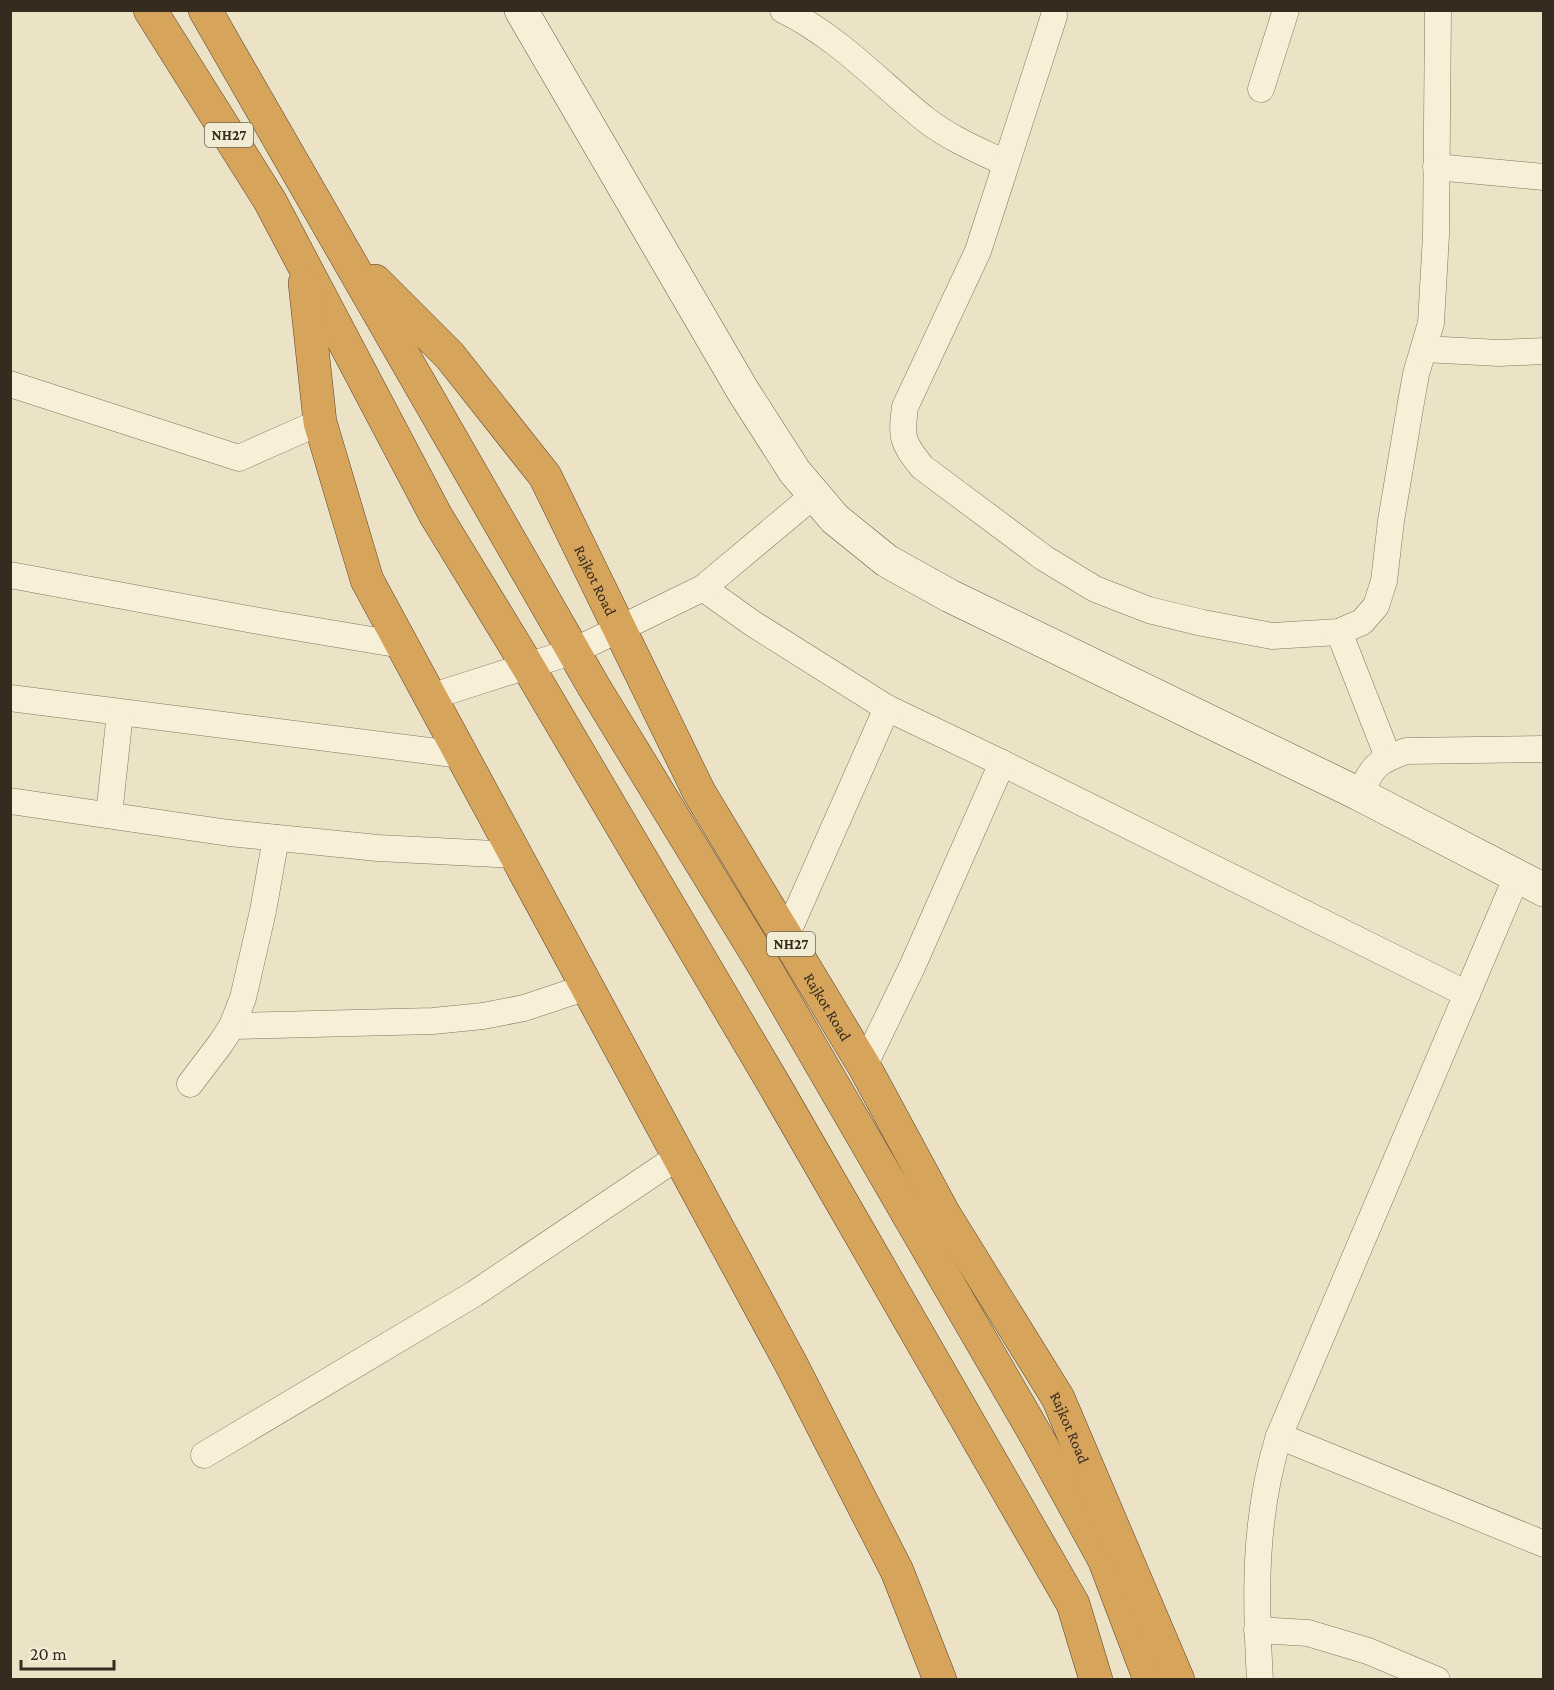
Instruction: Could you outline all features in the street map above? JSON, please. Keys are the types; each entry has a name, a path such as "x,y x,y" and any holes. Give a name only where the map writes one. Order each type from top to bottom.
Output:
{"highway":[{"name":"NH27","path":"150,10 270,201 436,516 527,665 873,1256 1073,1604 1096,1680"},
{"name":"NH27","path":"205,10 574,651 766,969 1037,1437 1104,1559 1150,1680"},
{"name":"Rajkot Road","path":"344,250 450,356 545,476 699,792 864,1066 944,1214 1058,1398 1178,1680"},
{"name":"NH27","path":"303,263 320,422 367,580 790,1362 897,1571 940,1680"}],"street":[{"path":"521,10 742,391 795,472 835,519 887,561 940,590 1359,794 1530,883 1467,994 1279,1436 1268,1469 1256,1563 1260,1680"},
{"path":"1261,89 1286,10"},
{"path":"1054,16 978,251 905,406 902,431 906,448 922,467 1025,544 1095,589 1149,610 1272,636 1339,632 1362,622 1376,606 1384,582 1391,521 1410,408 1431,322 1436,235 1438,10"},
{"path":"794,13 927,120 949,135 1005,164"},
{"path":"1436,167 1544,177"},
{"path":"1424,349 1499,353 1544,351"},
{"path":"10,384 239,458 320,422"},
{"path":"430,697 574,651 703,588 814,495"},
{"path":"10,575 402,645"},
{"path":"703,588 752,623 886,708 1002,763 1467,994"},
{"path":"1339,632 1388,757"},
{"path":"10,698 461,755"},
{"path":"786,936 886,708"},
{"path":"109,815 120,713"},
{"path":"1359,794 1374,768 1388,757 1406,751 1544,749"},
{"path":"864,1066 912,967 1002,763"},
{"path":"10,801 276,838 378,848 515,855"},
{"path":"190,1084 232,1026 243,998 276,838"},
{"path":"232,1026 433,1021 483,1016 524,1008 587,987"},
{"path":"204,1455 474,1294 679,1156"},
{"path":"1279,1436 1544,1544"},
{"path":"1257,1630 1308,1633 1368,1651 1437,1680"}]}
